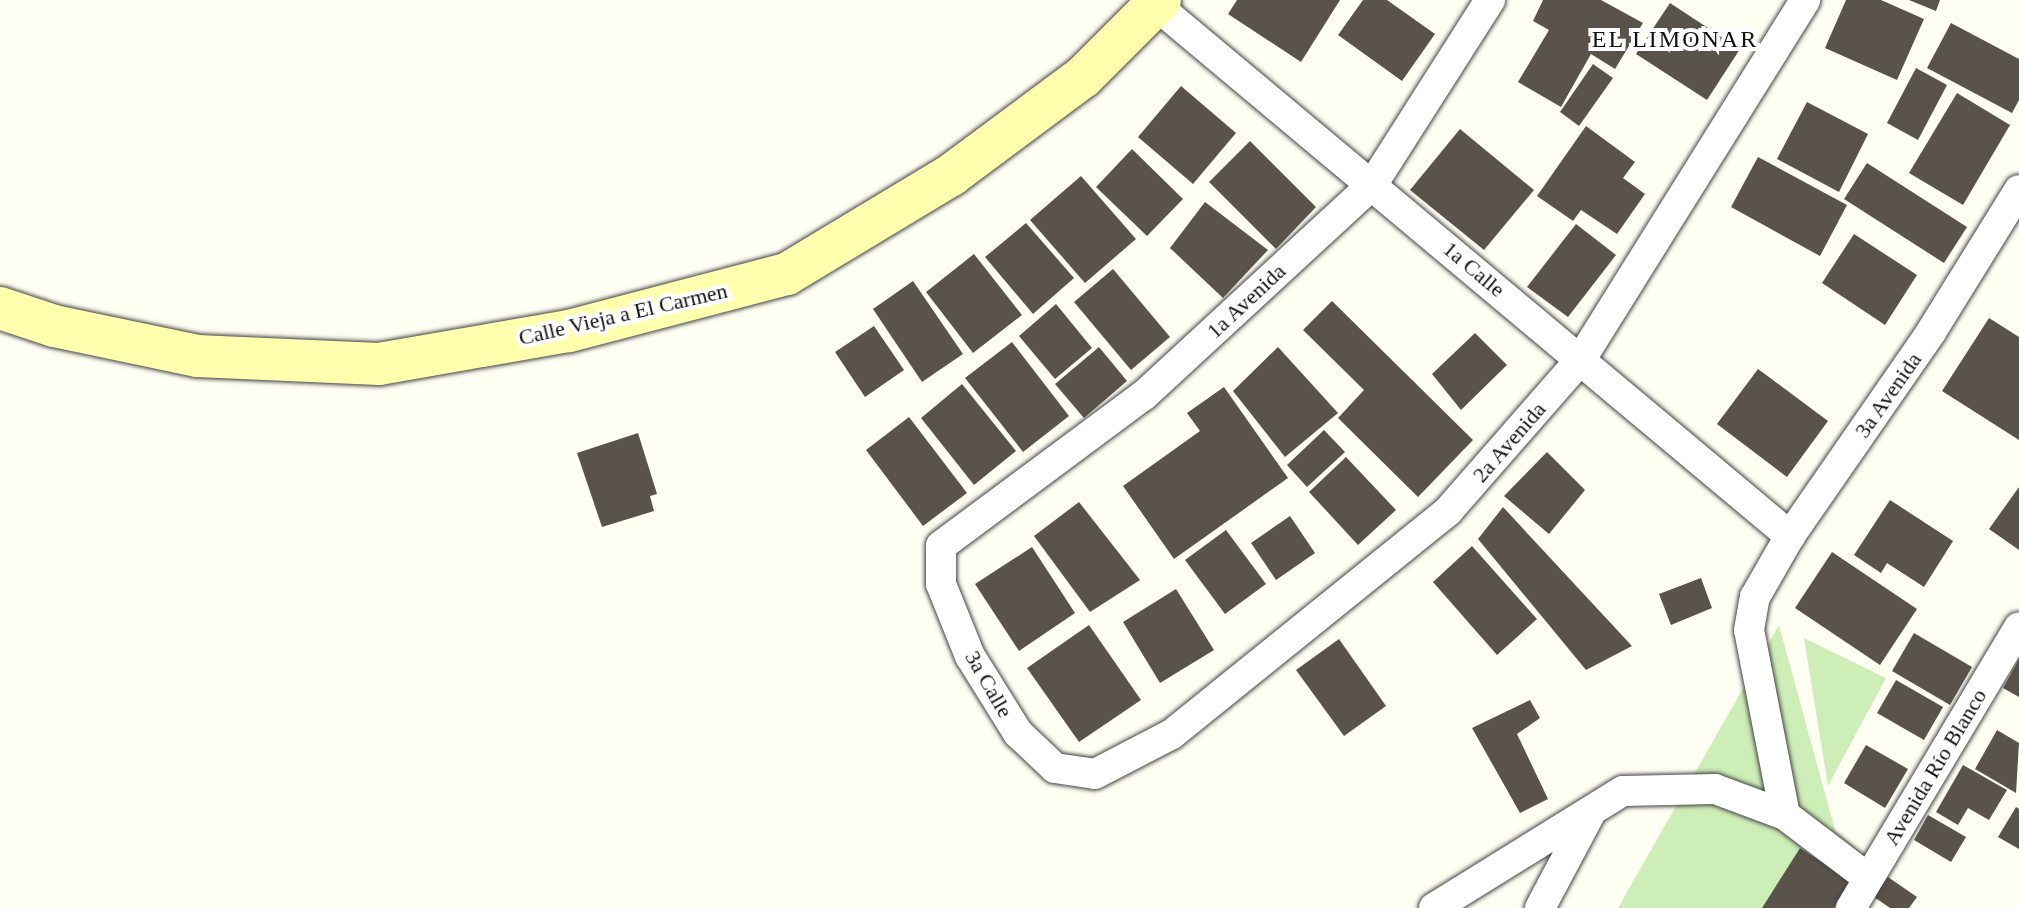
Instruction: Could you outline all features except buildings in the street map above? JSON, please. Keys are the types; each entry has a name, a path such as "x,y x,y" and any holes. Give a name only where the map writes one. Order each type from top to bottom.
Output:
{"street":[{"name":"1a Avenida","path":"941,546 1144,395 1373,184 1490,0"},
{"name":"2a Avenida","path":"1095,774 1172,734 1448,511 1581,359 1805,0"},
{"name":"1a Calle","path":"1158,3 1790,536"},
{"name":"Calle Vieja a El Carmen","path":"0,308 54,326 197,356 379,364 584,328 787,274 951,175 1083,77 1158,3"},
{"name":"3a Avenida","path":"1785,815 1749,630 1755,597 1790,536 1931,332 2019,190"},
{"name":"3a Calle","path":"941,546 941,584 970,656 1018,733 1055,768 1095,774"},
{"name":"Avenida Río Blanco","path":"1851,908 2019,627"},
{"path":"1434,908 1623,791 1715,789 1785,815 1868,878"},
{"path":"1540,908 1591,812"}],"green space":[{"path":"1779,625 1835,830 1881,870 1859,908 1618,908"},
{"path":"1804,638 1886,678 1828,786"}],"district":[{"name":"EL LIMONAR","path":"1675,40"}]}
